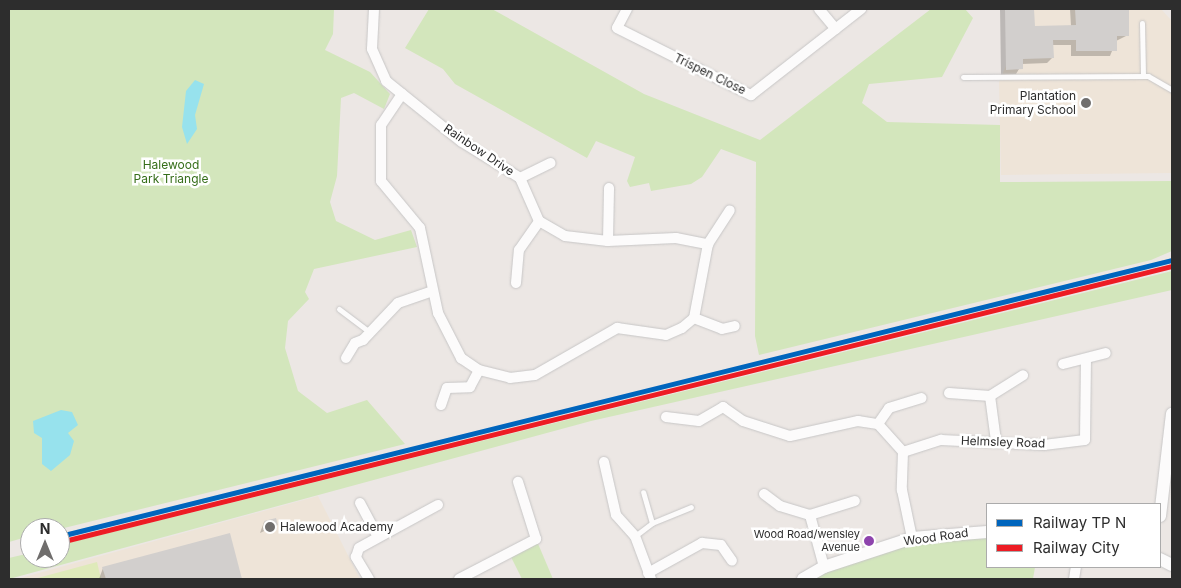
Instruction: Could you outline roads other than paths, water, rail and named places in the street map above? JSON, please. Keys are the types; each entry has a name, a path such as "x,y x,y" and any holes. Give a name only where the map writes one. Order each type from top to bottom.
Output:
{"street":[{"name":"Rainbow Drive","path":"374,9 372,49 386,81 462,142 520,178 539,221"},
{"name":"Trispen Close","path":"627,9 617,28 752,95 861,9"},
{"path":"818,9 836,29"},
{"path":"402,94 381,126 381,181 420,228 432,291 446,331 462,358 479,370 510,378 535,375 617,328 666,335 694,318 708,244 730,210"},
{"path":"520,178 551,163"},
{"path":"608,241 609,188"},
{"path":"516,283 518,250 539,221 566,236 608,241 676,238 708,244"},
{"path":"346,358 355,343 370,332 398,303 432,291"},
{"path":"694,318 722,329 735,326"},
{"path":"1063,364 1086,360 1106,353"},
{"name":"Helmsley Road","path":"903,452 941,440 996,441 1044,445 1085,440 1086,360"},
{"path":"441,404 447,388 470,387 479,370"},
{"path":"949,393 970,392 990,396 1024,374"},
{"path":"990,396 996,441"},
{"path":"878,424 889,408 922,398"},
{"path":"666,417 699,421 722,407 765,428 790,436 858,421 878,424 903,452 902,490 912,538"},
{"path":"1161,508 1172,415"},
{"path":"604,462 616,515 636,536 649,576 702,543 721,545 732,561"},
{"path":"459,579 536,539 518,482"},
{"path":"764,494 780,506 810,515 855,501"},
{"path":"360,503 378,537"},
{"path":"369,579 356,557 360,548 438,505"},
{"path":"810,515 824,566"},
{"name":"Wood Road","path":"803,579 824,566 912,538 986,532"}],"lane":[{"path":"1142,23 1143,76"},
{"path":"963,77 1143,76 1172,90"},
{"path":"339,310 370,332"},
{"path":"643,492 652,523"},
{"path":"636,536 652,523 691,507"}],"water":[{"path":"195,80 204,84 195,115 197,129 187,144 182,127 186,91"},
{"path":"61,410 72,412 78,425 68,433 74,441 70,455 51,471 42,464 42,438 34,433 33,421"}],"rail line":[{"name":"City","path":"70,540 1172,266"}],"place":[{"name":"Plantation Primary School","path":"1086,103"},
{"name":"Halewood Academy","path":"270,527"},
{"name":"Wood Road/wensley Avenue","path":"869,541"}],"park label":[{"name":"Halewood Park Triangle","path":"171,172"}]}
